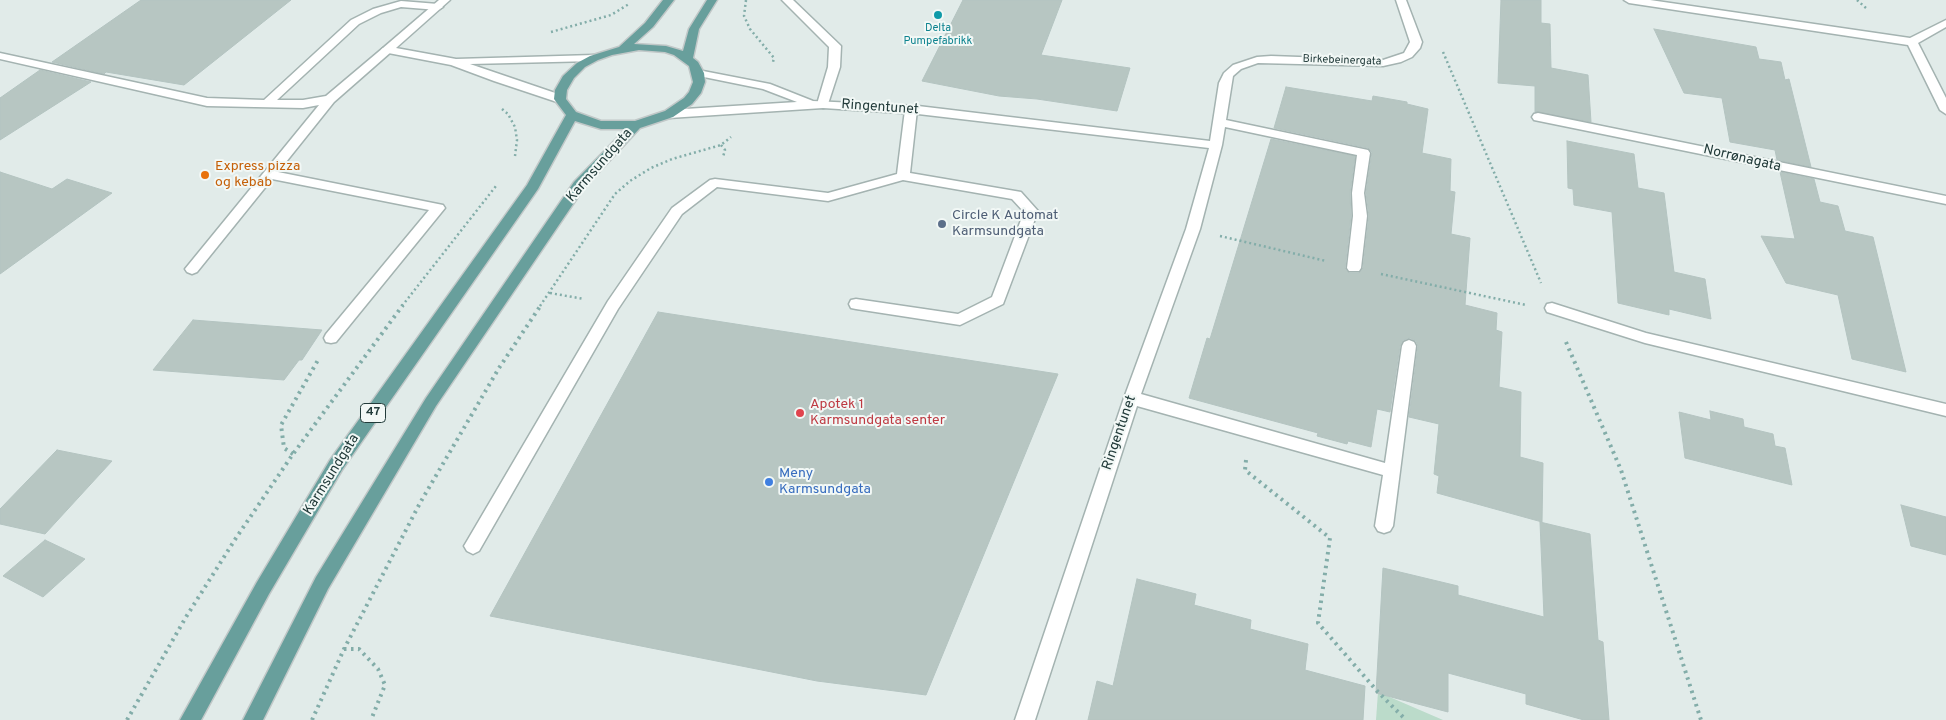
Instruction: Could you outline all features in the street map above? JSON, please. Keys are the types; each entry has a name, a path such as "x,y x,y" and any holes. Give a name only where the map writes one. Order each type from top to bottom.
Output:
{"main road":[{"path":"623,49 649,25 669,0"},
{"path":"687,58 694,30 712,0"},
{"path":"639,47 666,49 687,58 694,64 698,73 699,82 695,93 688,101 669,114 636,125 601,125 572,115 560,99 561,90 569,76 581,65 594,58 623,49 639,47"},
{"name":"Karmsundgata","path":"190,720 336,465 533,186 572,115"},
{"name":"Karmsundgata","path":"253,720 322,583 431,402 579,185 636,125"}],"street":[{"path":"787,0 835,46 834,67 818,103"},
{"name":"Birkebeinergata","path":"1225,84 1228,75 1237,67 1257,60 1383,63 1408,55 1416,42 1401,0"},
{"path":"1629,0 1912,42 1946,23"},
{"path":"192,269 330,99 441,3"},
{"path":"266,104 355,22 377,11 401,4 441,3"},
{"path":"1912,42 1946,110"},
{"path":"387,50 454,62 498,79 560,99"},
{"path":"0,56 207,102 303,104 330,99"},
{"path":"454,62 594,58"},
{"name":"Ringentunet","path":"698,73 766,86 818,103"},
{"name":"Ringentunet","path":"1025,720 1132,398 1193,229 1216,145 1225,84"},
{"name":"Ringentunet","path":"669,114 818,103 910,110 1216,145"},
{"path":"903,176 910,110"},
{"name":"Norrønagata","path":"1538,118 1946,200"},
{"path":"1220,122 1364,153 1358,193 1360,216 1354,268"},
{"path":"269,174 438,208 331,338"},
{"path":"473,546 612,305 677,211 716,183 828,197 903,176 1016,195 1031,211 998,300 960,320 856,304"},
{"path":"1552,308 1645,338 1946,410"},
{"path":"1384,526 1409,346"},
{"path":"1132,398 1391,471"}],"path":[{"path":"516,59 525,48 543,35 611,14 634,0"},
{"path":"746,0 744,16 750,29 774,58 772,66"},
{"path":"1440,45 1621,470 1701,720"},
{"path":"498,79 488,94 490,99 508,114 515,127 517,140 516,154 512,161"},
{"path":"312,720 344,648 420,503 499,368 615,194 630,181 651,168 672,159 720,144 736,134"},
{"path":"127,720 191,609 293,454 498,182"},
{"path":"293,454 284,448 281,425 331,338"},
{"path":"1251,432 1245,470 1330,538 1318,623 1378,692 1406,720"},
{"path":"344,648 359,649 378,669 385,685 371,720"}],"green space":[{"path":"1378,692 1443,720 1376,720"}],"building":[{"path":"141,0 291,0 184,85 106,72 104,74 52,62"},
{"path":"963,0 1062,0 1041,55 1130,68 1117,111 1037,99 999,96 922,81"},
{"path":"1501,0 1541,0 1541,23 1550,24 1551,68 1588,75 1591,122 1535,112 1535,86 1498,83"},
{"path":"1654,29 1756,47 1759,59 1781,62 1785,80 1789,79 1811,167 1777,160 1775,150 1730,142 1722,98 1684,93"},
{"path":"40,70 91,82 0,140 0,98"},
{"path":"1286,87 1372,101 1373,96 1407,102 1407,104 1428,109 1422,153 1451,159 1450,191 1455,192 1451,234 1470,238 1465,305 1497,313 1496,330 1502,332 1499,387 1521,392 1520,457 1543,463 1542,522 1437,493 1439,476 1434,474 1439,424 1409,417 1418,346 1416,341 1410,338 1403,340 1400,346 1390,412 1377,409 1371,447 1348,441 1347,444 1317,436 1318,433 1189,398 1207,338 1210,339 1271,139 1355,156 1350,193 1351,216 1345,268 1349,273 1359,273 1363,268 1369,216 1366,193 1372,152 1368,148 1274,128"},
{"path":"1567,141 1634,154 1638,188 1664,193 1674,272 1705,279 1711,319 1669,309 1669,315 1618,303 1612,212 1574,205 1573,189 1568,188"},
{"path":"0,172 52,189 67,179 112,193 0,274"},
{"path":"1780,172 1814,179 1820,202 1838,206 1845,231 1873,237 1906,372 1852,359 1838,295 1786,283 1761,236 1795,239"},
{"path":"658,312 1058,374 926,695 817,681 490,616"},
{"path":"193,320 322,330 302,360 299,360 284,380 153,370"},
{"path":"1710,411 1743,419 1744,427 1773,434 1775,446 1785,448 1792,485 1685,458 1679,412 1711,420"},
{"path":"57,450 112,461 45,534 0,524 0,509"},
{"path":"1901,505 1946,517 1946,555 1911,546"},
{"path":"1540,522 1590,534 1598,640 1603,642 1609,720 1584,720 1526,704 1526,694 1448,673 1448,712 1376,693 1383,568 1458,586 1458,595 1544,617"},
{"path":"45,540 85,559 43,597 3,576"},
{"path":"1137,579 1196,594 1194,605 1251,620 1250,629 1308,644 1305,670 1365,686 1363,720 1088,720 1097,681 1113,686"}],"place":[{"name":"Delta Pumpefabrikk","path":"938,15"},
{"name":"Express pizza og kebab","path":"205,175"},
{"name":"Circle K Automat Karmsundgata","path":"942,224"},
{"name":"Apotek 1 Karmsundgata senter","path":"800,413"},
{"name":"Meny Karmsundgata","path":"769,482"}]}
